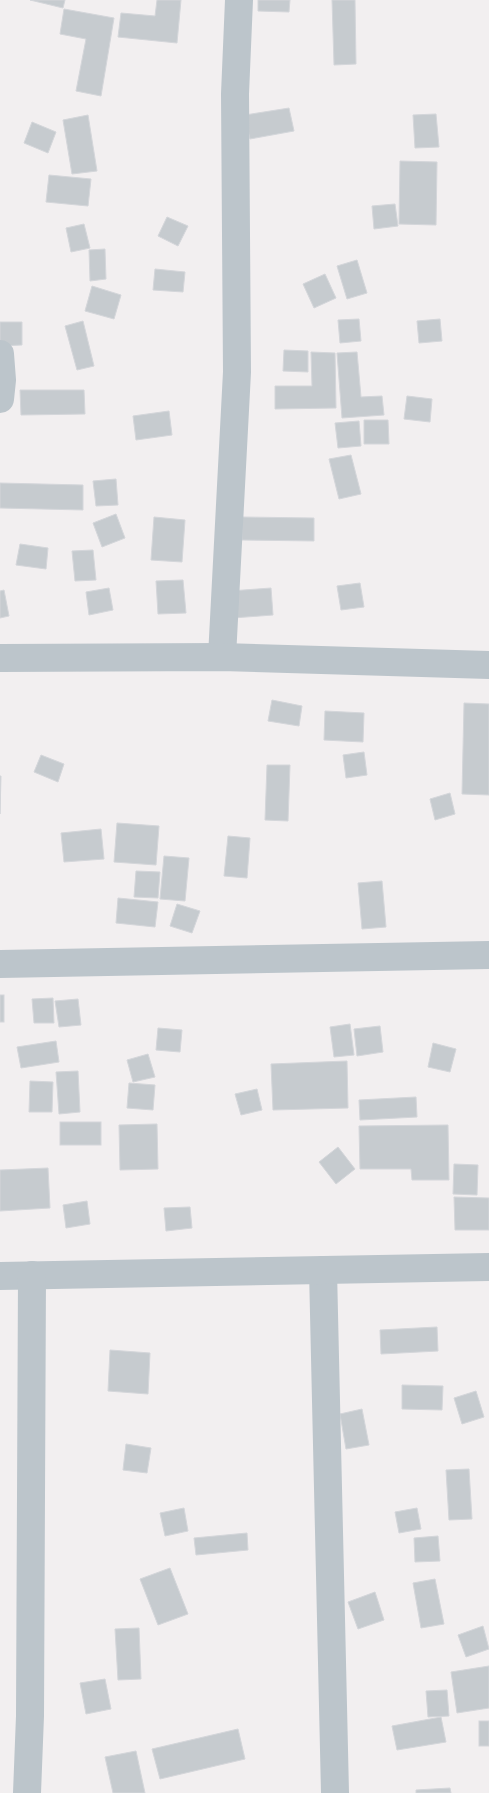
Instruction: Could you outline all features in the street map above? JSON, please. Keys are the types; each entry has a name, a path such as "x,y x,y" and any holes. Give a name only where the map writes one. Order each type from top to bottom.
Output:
{"street":[{"path":"222,657 237,372 234,94 238,0"},
{"path":"0,658 222,657 489,665"},
{"path":"0,964 489,955"},
{"path":"0,1276 489,1267"},
{"path":"323,1270 335,1793"},
{"path":"27,1793 30,1716 32,1275"}],"building":[{"path":"30,0 65,0 63,8"},
{"path":"157,0 181,0 177,43 118,37 121,13 155,16"},
{"path":"258,0 290,0 289,12 258,11"},
{"path":"332,0 355,0 356,64 334,65"},
{"path":"64,9 114,18 101,96 76,91 86,39 60,34"},
{"path":"289,108 294,131 250,139 245,115"},
{"path":"436,114 439,147 415,148 413,115"},
{"path":"88,115 97,171 72,174 63,120"},
{"path":"32,122 56,132 48,153 24,143"},
{"path":"400,161 437,162 436,225 399,224"},
{"path":"49,175 91,179 88,206 46,202"},
{"path":"395,204 398,226 374,229 372,206"},
{"path":"167,217 188,226 178,246 158,236"},
{"path":"84,224 90,248 71,252 66,228"},
{"path":"105,249 106,279 90,281 89,250"},
{"path":"357,260 367,293 347,299 337,266"},
{"path":"155,269 185,272 183,292 153,290"},
{"path":"325,274 336,298 314,308 303,284"},
{"path":"92,286 121,295 114,319 85,311"},
{"path":"359,319 361,341 340,343 338,320"},
{"path":"440,319 442,341 419,343 417,321"},
{"path":"83,321 94,366 77,370 65,326"},
{"path":"0,322 22,322 22,345 0,346"},
{"path":"284,350 308,351 308,372 283,371"},
{"path":"311,352 335,353 336,408 275,409 275,386 312,386"},
{"path":"357,352 361,397 382,396 384,415 342,418 337,353"},
{"path":"20,390 84,390 85,414 21,415"},
{"path":"407,396 432,399 430,422 404,419"},
{"path":"169,411 172,435 136,440 133,416"},
{"path":"364,420 388,420 389,444 364,444"},
{"path":"359,421 361,446 338,448 335,423"},
{"path":"351,455 361,494 339,499 329,459"},
{"path":"116,479 118,505 96,506 93,481"},
{"path":"0,483 83,485 83,510 0,508"},
{"path":"116,514 125,538 102,547 93,523"},
{"path":"154,517 185,520 182,562 151,560"},
{"path":"242,517 314,518 314,541 242,540"},
{"path":"20,544 48,548 46,569 16,565"},
{"path":"93,550 96,580 75,581 72,551"},
{"path":"183,580 186,613 158,614 156,581"},
{"path":"360,583 364,607 341,610 337,586"},
{"path":"109,588 113,610 89,615 86,592"},
{"path":"271,588 273,615 233,618 230,591"},
{"path":"4,590 9,616 0,618 0,591"},
{"path":"272,700 302,706 299,726 268,721"},
{"path":"464,703 489,704 489,795 462,794"},
{"path":"325,711 364,713 363,742 324,740"},
{"path":"364,752 367,775 346,778 343,755"},
{"path":"41,755 64,764 58,782 34,772"},
{"path":"267,765 290,765 288,821 265,820"},
{"path":"0,776 1,776 0,814"},
{"path":"450,793 455,814 435,820 430,799"},
{"path":"117,823 159,826 156,865 114,862"},
{"path":"101,829 104,859 64,862 61,833"},
{"path":"228,836 250,838 247,878 224,876"},
{"path":"164,856 189,858 185,901 160,899"},
{"path":"136,871 160,872 158,898 134,897"},
{"path":"382,881 386,927 362,929 358,883"},
{"path":"118,898 158,902 155,927 116,923"},
{"path":"177,904 200,911 192,933 170,926"},
{"path":"0,995 4,995 4,1022 0,1022"},
{"path":"53,998 54,1023 34,1023 32,999"},
{"path":"78,999 81,1025 59,1027 55,1001"},
{"path":"350,1024 354,1055 334,1057 330,1027"},
{"path":"380,1026 383,1052 357,1056 354,1029"},
{"path":"158,1028 182,1030 180,1052 156,1050"},
{"path":"56,1041 59,1062 21,1068 17,1047"},
{"path":"433,1043 456,1049 450,1072 428,1067"},
{"path":"148,1054 155,1077 133,1082 127,1060"},
{"path":"347,1061 348,1108 273,1110 271,1064"},
{"path":"78,1071 80,1112 59,1114 56,1072"},
{"path":"30,1081 53,1082 52,1112 29,1112"},
{"path":"129,1083 155,1085 153,1110 127,1108"},
{"path":"257,1089 262,1110 241,1115 235,1094"},
{"path":"416,1097 417,1117 360,1120 359,1100"},
{"path":"60,1122 101,1122 101,1145 60,1145"},
{"path":"157,1124 158,1169 120,1170 119,1125"},
{"path":"448,1125 449,1180 412,1180 411,1169 360,1169 359,1126"},
{"path":"338,1147 355,1169 336,1184 319,1162"},
{"path":"454,1164 478,1165 477,1195 453,1194"},
{"path":"48,1168 50,1208 0,1211 0,1170"},
{"path":"454,1197 489,1198 489,1230 455,1230"},
{"path":"87,1201 90,1224 66,1228 63,1205"},
{"path":"190,1207 192,1228 166,1231 164,1208"},
{"path":"437,1327 438,1351 381,1354 380,1330"},
{"path":"110,1350 150,1353 148,1394 108,1391"},
{"path":"402,1385 443,1386 442,1410 402,1409"},
{"path":"476,1391 484,1417 462,1424 454,1398"},
{"path":"362,1409 369,1445 346,1449 340,1414"},
{"path":"126,1444 151,1448 147,1473 123,1470"},
{"path":"469,1469 472,1519 449,1520 446,1470"},
{"path":"184,1508 188,1531 165,1536 160,1513"},
{"path":"417,1508 421,1529 399,1533 395,1512"},
{"path":"247,1533 248,1550 196,1555 194,1538"},
{"path":"438,1536 440,1561 415,1562 414,1538"},
{"path":"170,1568 188,1614 158,1625 140,1579"},
{"path":"435,1579 444,1624 421,1628 413,1583"},
{"path":"375,1592 384,1620 358,1629 348,1602"},
{"path":"483,1626 489,1649 466,1657 458,1635"},
{"path":"139,1628 141,1679 118,1680 115,1629"},
{"path":"489,1666 489,1708 457,1713 451,1672"},
{"path":"105,1679 111,1709 86,1714 80,1683"},
{"path":"447,1690 449,1716 428,1717 426,1691"},
{"path":"441,1717 446,1742 397,1750 392,1726"},
{"path":"479,1721 489,1721 489,1746 479,1746"},
{"path":"238,1729 245,1759 160,1779 152,1749"},
{"path":"136,1751 145,1793 113,1793 105,1757"},
{"path":"450,1788 451,1793 416,1793 416,1790"}]}
